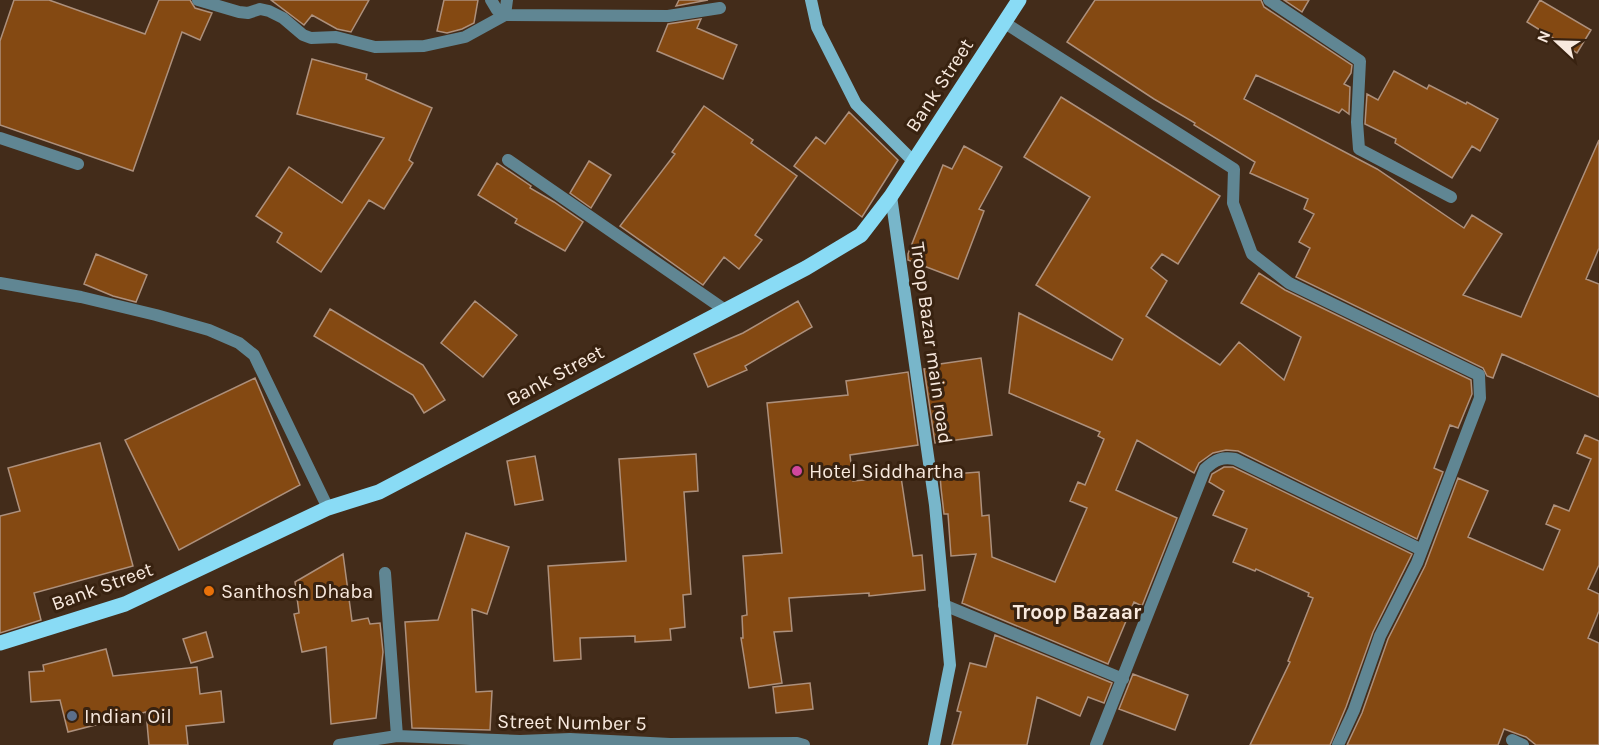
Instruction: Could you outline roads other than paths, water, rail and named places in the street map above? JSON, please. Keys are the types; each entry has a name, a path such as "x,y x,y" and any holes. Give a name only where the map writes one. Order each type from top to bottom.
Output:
{"main road":[{"name":"Bank Street","path":"0,643 125,604 328,508 379,492 806,268 861,235 914,162 1019,0"}],"street":[{"path":"198,0 239,12 248,13 260,9 269,11 283,18 310,38 336,37 375,47 424,46 465,37 505,15 668,16 720,8"},
{"path":"491,0 497,10 505,15"},
{"path":"505,15 507,0"},
{"path":"811,0 817,27 856,104 914,162"},
{"path":"1269,0 1360,61 1357,122 1359,149 1451,197"},
{"path":"1005,23 1234,169 1233,203 1252,254 1289,283 1479,375 1480,398 1422,550 1380,636 1354,710 1338,745"},
{"path":"0,138 78,164"},
{"path":"508,160 725,310"},
{"name":"Troop Bazar main road","path":"891,196 935,505 950,665 934,745"},
{"path":"0,283 81,297 145,312 209,330 239,343 254,355 328,508"},
{"path":"1096,745 1205,469 1214,460 1223,457 1235,459 1422,550"},
{"path":"385,573 397,736"},
{"path":"944,605 1123,680"},
{"name":"Street Number 5","path":"339,745 397,736 520,741 570,739 670,744 797,743 804,745"}],"place":[{"name":"Hotel Siddhartha","path":"797,471"},
{"name":"Santhosh Dhaba","path":"209,591"},
{"name":"Indian Oil","path":"72,716"}],"district":[{"name":"Troop Bazaar","path":"1077,612"}]}
